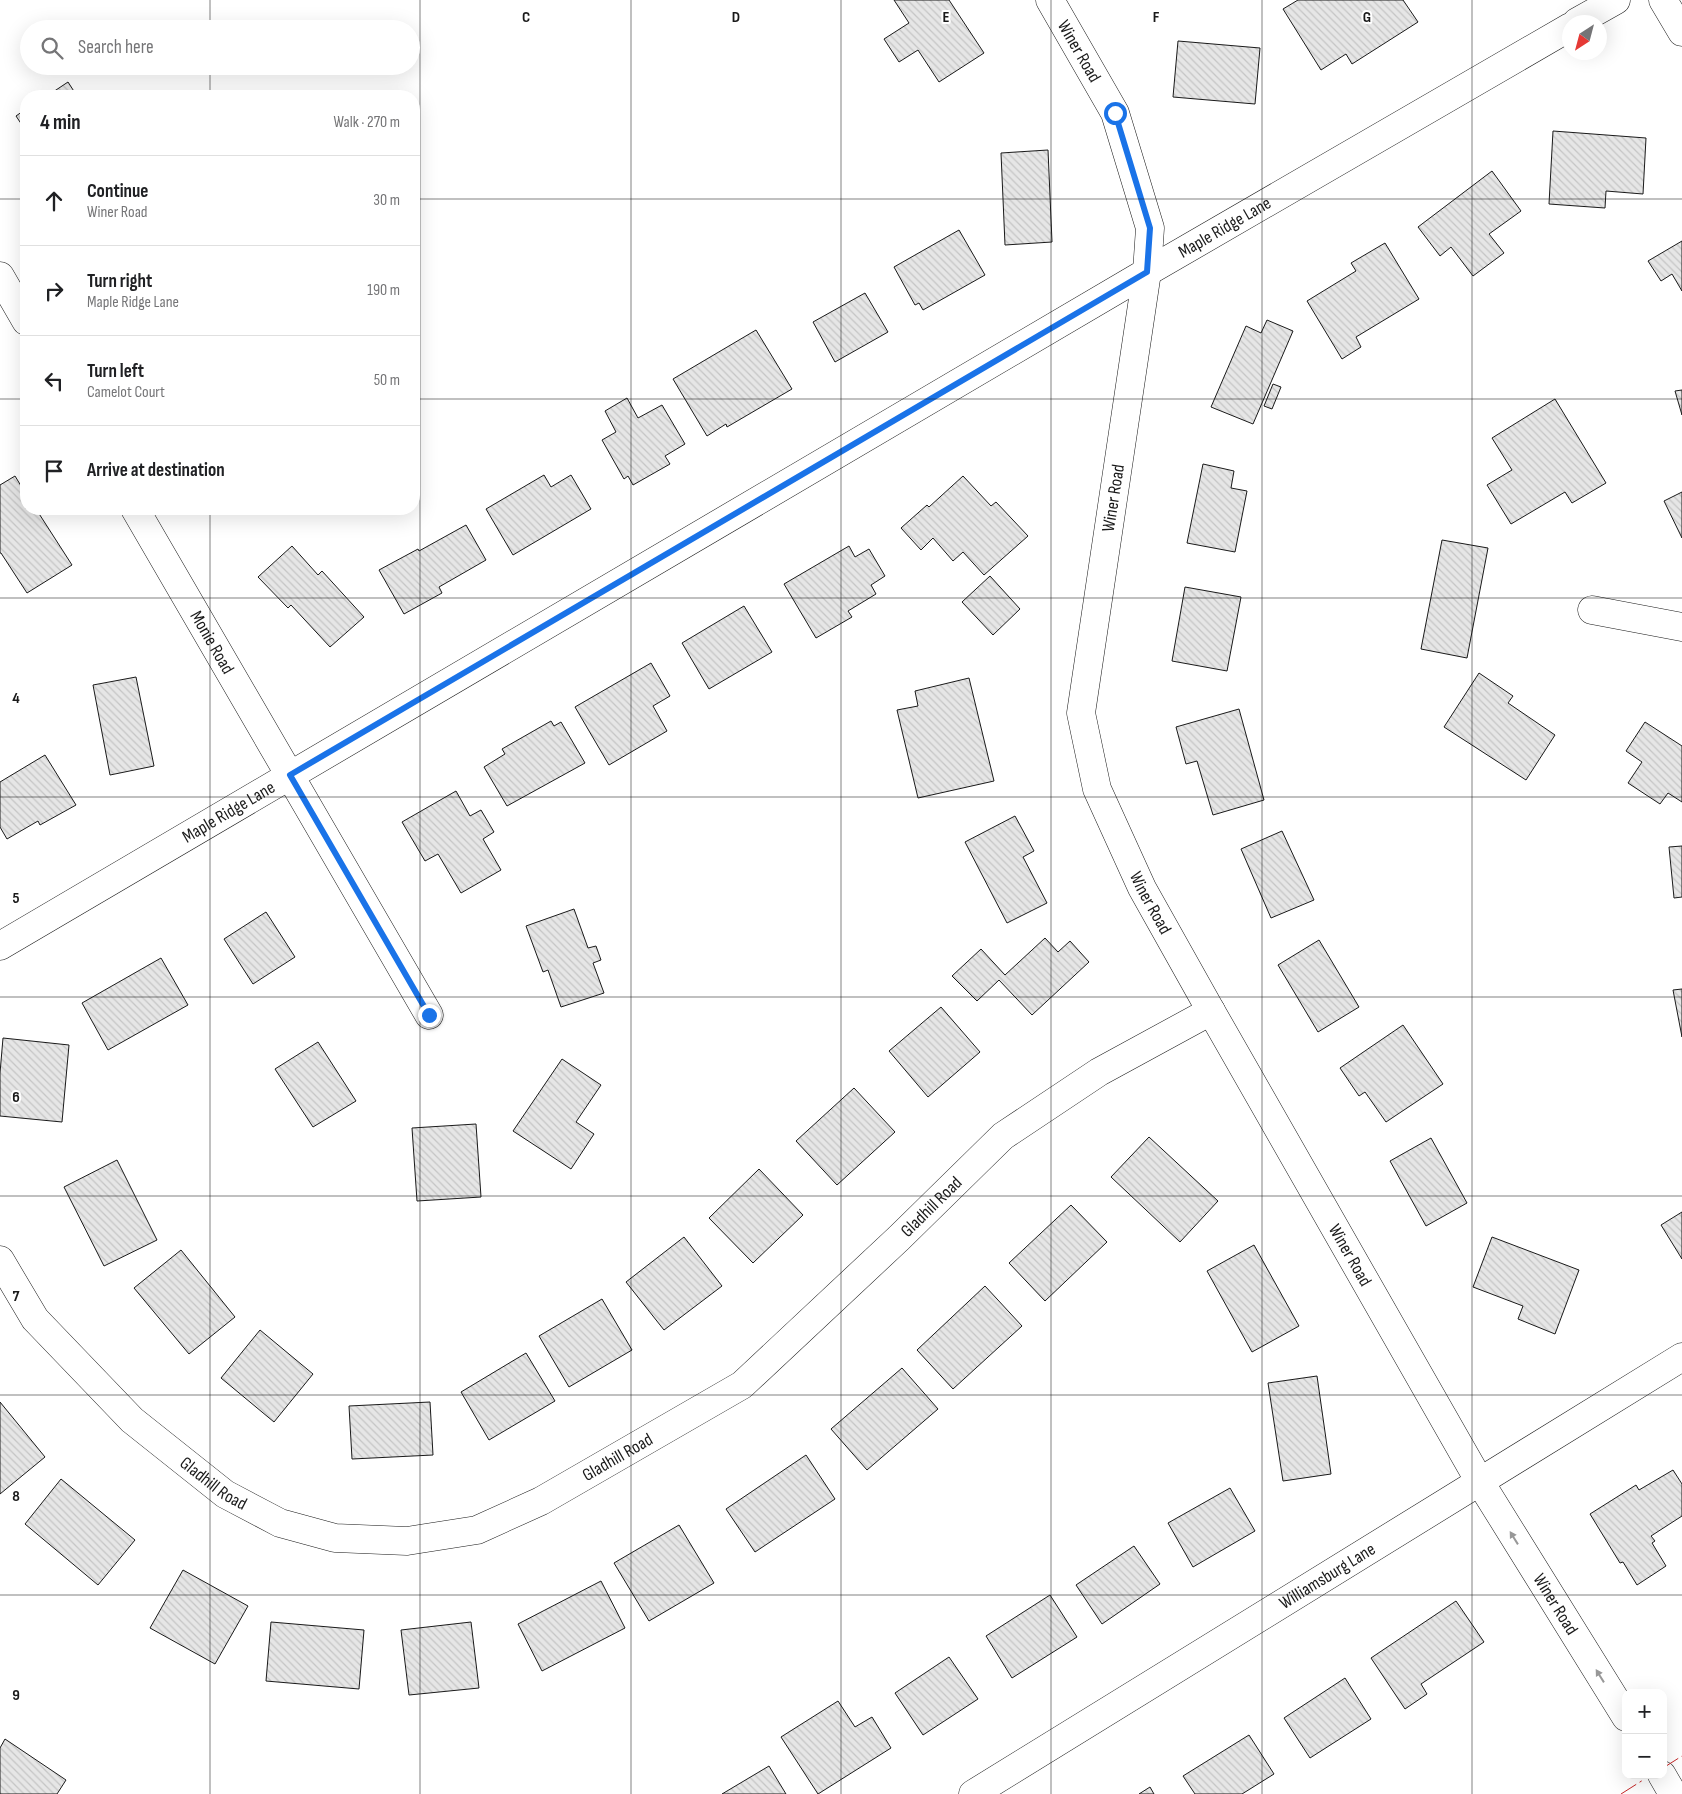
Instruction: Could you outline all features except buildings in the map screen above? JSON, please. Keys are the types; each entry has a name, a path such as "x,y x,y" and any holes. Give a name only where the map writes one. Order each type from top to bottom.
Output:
{"street":[{"name":"Winer Road","path":"1050,0 1115,113 1150,228 1147,272 1081,713 1097,788 1142,888 1210,1011 1480,1482 1622,1711"},
{"path":"1589,15 1616,0"},
{"path":"1663,0 1682,32"},
{"name":"Maple Ridge Lane","path":"0,946 1147,272 1562,32"},
{"path":"0,276 20,311"},
{"name":"Monie Road","path":"138,515 429,1015"},
{"path":"1592,610 1682,627"},
{"name":"Gladhill Road","path":"0,1260 36,1319 118,1406 132,1420 225,1494 280,1523 335,1538 407,1541 477,1530 540,1501 742,1385 899,1238 1004,1136 1100,1072 1210,1011"},
{"name":"Williamsburg Lane","path":"973,1794 1682,1358"},
{"path":"1664,1779 1673,1794"}],"power":[{"path":"1667,1765 1682,1756"},
{"path":"1621,1794 1645,1779"}],"route":[{"path":"429,1015 290,775 1147,272 1150,228 1115,113"}]}
